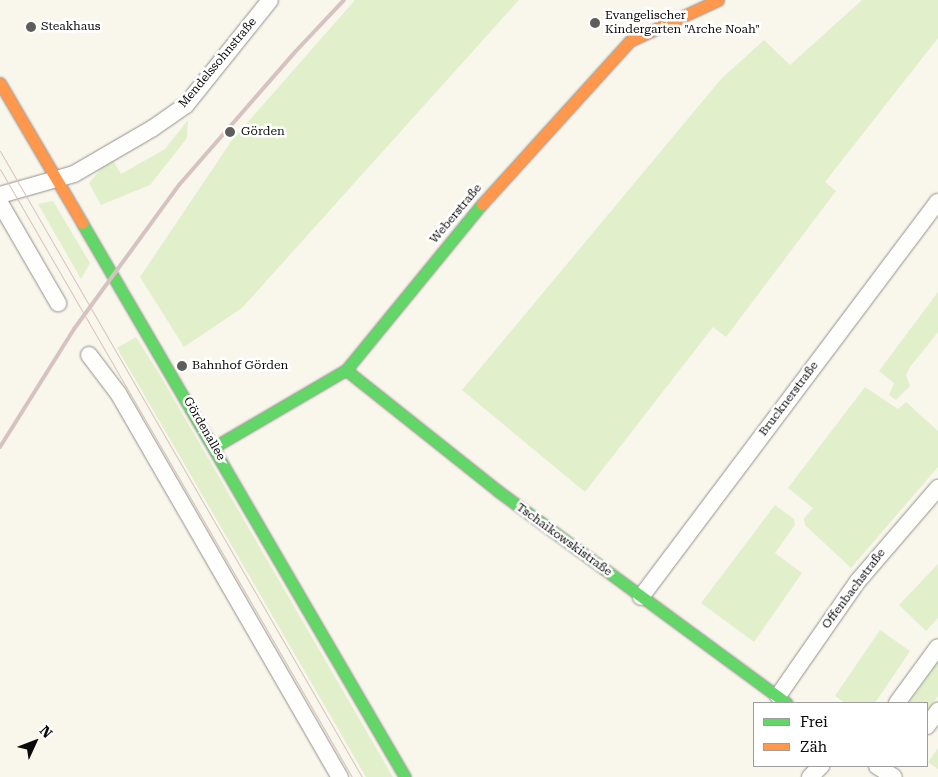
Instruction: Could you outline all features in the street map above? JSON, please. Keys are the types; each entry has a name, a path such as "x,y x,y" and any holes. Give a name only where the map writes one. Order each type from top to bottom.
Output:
{"street":[{"name":"Mendelssohnstraße","path":"0,195 74,174 153,128 186,105 270,0"},
{"name":"Weberstraße","path":"214,447 346,370 478,208 630,41 718,0"},
{"name":"Gördenallee","path":"0,83 405,777"},
{"name":"Brucknerstraße","path":"641,596 938,202"},
{"path":"0,203 58,303"},
{"path":"89,356 118,393 340,777"},
{"name":"Tschaikowskistraße","path":"346,370 498,491 782,700"},
{"name":"Offenbachstraße","path":"782,700 858,580 938,488"},
{"path":"899,702 938,647"},
{"path":"928,725 938,711"},
{"path":"810,777 820,767"},
{"path":"879,767 894,773"}],"green space":[{"path":"355,0 519,0 242,308 184,347 140,277 232,140"},
{"path":"862,0 938,0 938,38 825,182 836,191 726,337 713,327 585,492 462,390 721,79 764,40 790,65"},
{"path":"188,120 187,138 150,185 101,205 89,183 111,157 121,174 165,149"},
{"path":"53,201 90,263 81,279 38,204"},
{"path":"938,292 938,332 910,367 906,375 910,386 896,400 889,395 894,383 879,371"},
{"path":"136,337 160,375 393,777 366,777 117,348"},
{"path":"865,387 898,409 906,402 938,431 938,467 851,568 805,525 804,518 813,508 788,488"},
{"path":"775,505 794,519 795,525 775,553 802,573 754,642 701,603"},
{"path":"938,564 938,618 926,631 899,605"},
{"path":"880,630 910,651 876,702 844,702 835,696"},
{"path":"938,661 938,696 928,711 928,702 910,702"},
{"path":"938,748 938,769 928,762"}],"tram line":[{"path":"0,151 362,777"},
{"path":"0,169 352,777"}],"railway":[{"path":"0,447 74,329 179,185 295,52 344,0"}],"traffic: fast":[{"path":"214,447 346,370 482,204"},
{"path":"82,223 405,777"},
{"path":"346,370 498,491 786,702"}],"traffic: slow":[{"path":"482,204 630,41 718,0"},
{"path":"0,83 82,223"}],"place":[{"name":"Evangelischer Kindergarten \"Arche Noah\"","path":"595,23"},
{"name":"Steakhaus","path":"31,27"},
{"name":"Görden","path":"230,132"},
{"name":"Bahnhof Görden","path":"182,366"}]}
